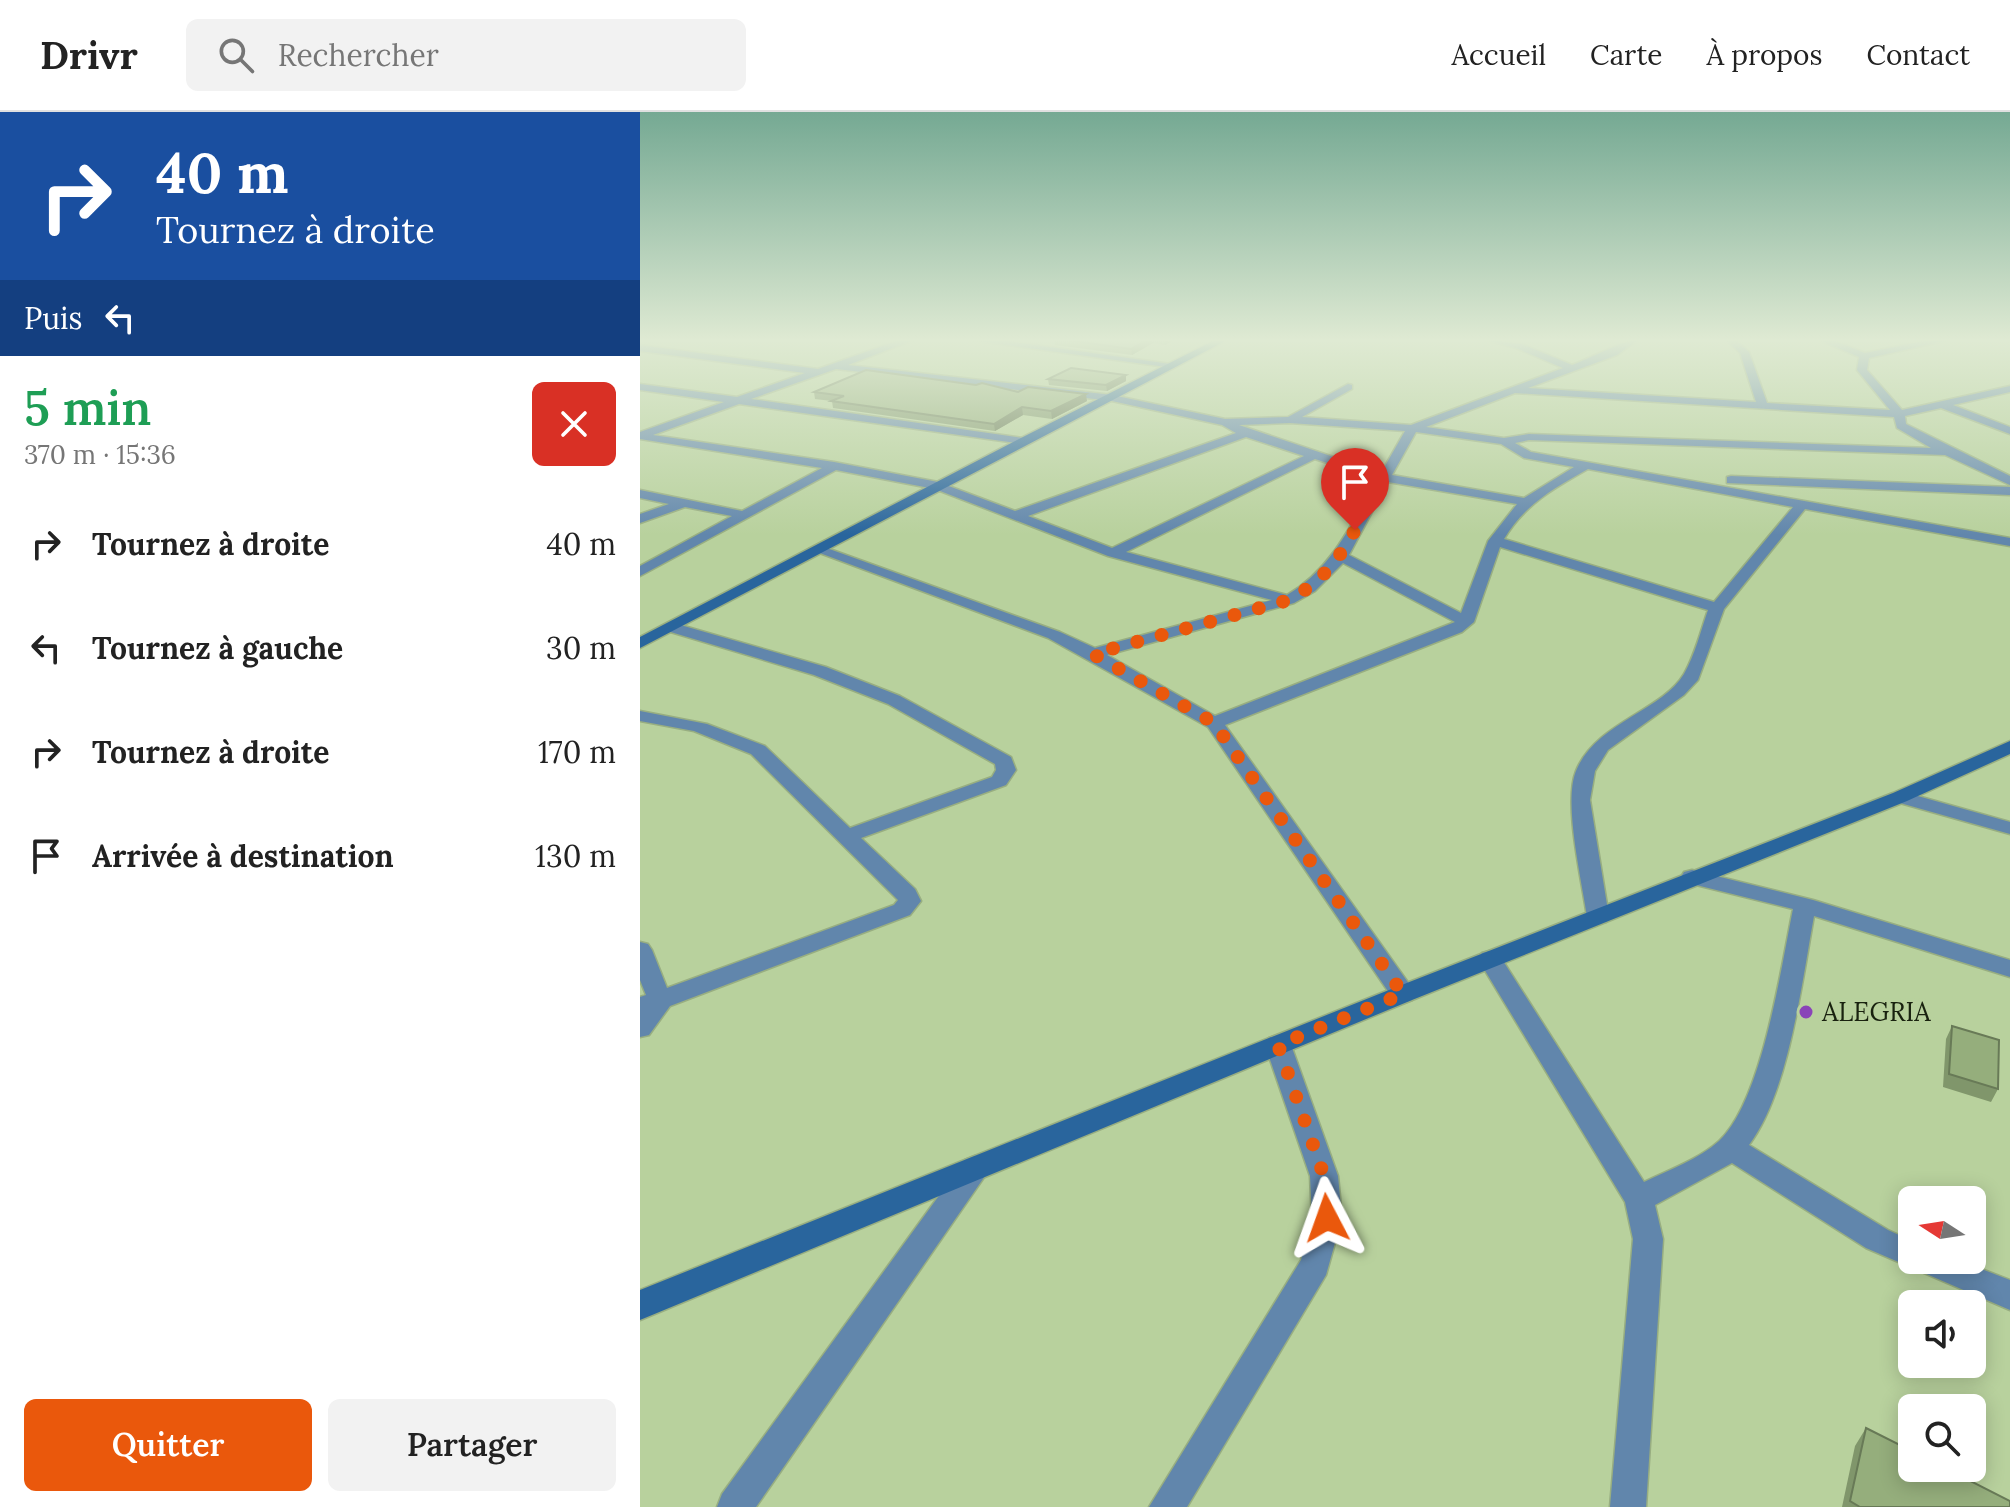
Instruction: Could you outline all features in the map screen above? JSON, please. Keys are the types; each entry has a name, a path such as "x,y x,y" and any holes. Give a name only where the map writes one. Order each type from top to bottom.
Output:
{"main road":[{"path":"640,643 1023,441 1099,404"},
{"path":"640,1305 1692,877 1900,797 2010,747"}],"street":[{"path":"640,436 734,404"},
{"path":"755,404 1023,441"},
{"path":"1141,404 1225,422 1290,420 1412,428 1504,441 1529,437 1947,452"},
{"path":"1290,420 1318,404"},
{"path":"1093,654 1289,600 1310,588 1341,556 1382,477 1412,428 1474,404"},
{"path":"1763,404 1899,414 1941,404"},
{"path":"1891,404 1899,414 1901,426 1947,452 2010,481"},
{"path":"1941,404 2010,431"},
{"path":"1225,422 1246,433 1382,477 1526,502"},
{"path":"1014,516 1246,433"},
{"path":"640,436 834,466 938,486 1113,553 1289,600"},
{"path":"1504,441 1528,455 2010,542"},
{"path":"1113,553 1313,456"},
{"path":"640,572 834,466"},
{"path":"1214,723 1456,629 1466,622 1474,588 1495,541 1526,502 1585,466"},
{"path":"1659,478 2010,491"},
{"path":"640,494 744,515"},
{"path":"640,519 684,503"},
{"path":"1598,917 1580,800 1585,771 1601,746 1678,691 1692,676 1717,608 1802,504"},
{"path":"1495,541 1717,608"},
{"path":"816,549 1054,635 1214,723 1403,994"},
{"path":"1341,556 1466,622"},
{"path":"670,627 820,671 894,700 1004,761 1006,770 999,781 847,836"},
{"path":"640,716 729,735 758,750 907,894 910,901 902,910 650,1004"},
{"path":"1900,797 2010,828"},
{"path":"1692,877 1805,905 2010,969"},
{"path":"1639,1199 1731,1148 1751,1115 1769,1069 1805,905"},
{"path":"640,950 650,1004 640,1028"},
{"path":"1490,959 1639,1199 1648,1239 1628,1507"},
{"path":"1167,1507 1315,1265 1327,1218 1324,1176 1278,1045"},
{"path":"1731,1148 1877,1239 1898,1249"},
{"path":"735,1507 975,1168"},
{"path":"1957,1274 2010,1295"}],"building":[{"path":"853,404 1065,404 1051,411 1022,407 994,424"},
{"path":"1952,1026 1999,1040 1998,1089 1949,1074"},
{"path":"1866,1428 1898,1444 1898,1482 1973,1482 2010,1501 2010,1507 1860,1507 1850,1501"}],"place":[{"name":"ALEGRIA","path":"1806,1012"}],"route":[{"path":"1327,1218 1324,1176 1278,1045 1403,994 1214,723 1093,654 1289,600 1310,588 1333,565 1355,530"}]}
